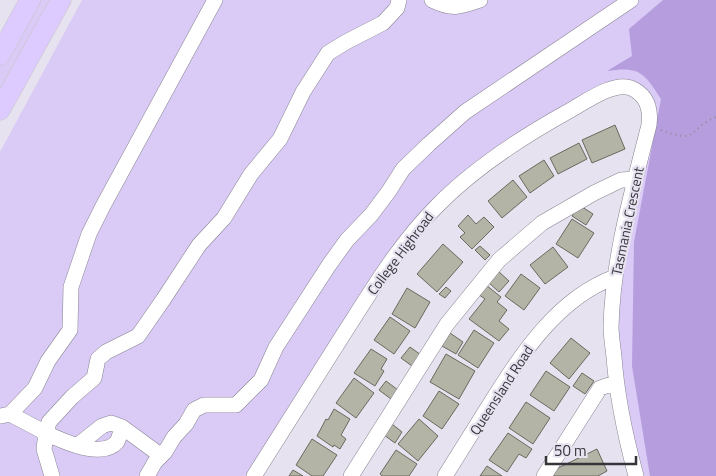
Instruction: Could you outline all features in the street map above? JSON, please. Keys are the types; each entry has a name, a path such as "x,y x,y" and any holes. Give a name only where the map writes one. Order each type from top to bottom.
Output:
{"main road":[{"path":"0,55 30,0"},
{"path":"0,110 61,0"}],"street":[{"path":"122,427 117,442 106,449 92,448 66,443 5,415 35,388 48,362 70,330 71,287 102,206 215,0"},
{"path":"52,476 44,449 49,422 72,397 94,378 98,358 138,336 199,245 224,218 250,174 280,139 303,92 328,53 383,23 397,8 399,0"},
{"path":"432,0 445,6 460,7 480,0"},
{"path":"146,476 174,437 186,424 194,410 204,405 236,405 261,380 276,346 329,264 347,240 371,215 403,169 428,144 465,112 631,0"},
{"name":"College Highroad","path":"254,476 381,275 408,238 443,200 497,155 608,90 627,86 638,91 648,105 650,120"},
{"name":"Tasmania Crescent","path":"636,476 624,432 615,383 611,328 614,277 624,223 650,120"},
{"path":"351,476 447,324 499,260 542,223 621,180 635,179"},
{"name":"Queensland Road","path":"445,476 523,353 559,313 587,290 614,277"},
{"path":"544,476 600,388 615,383"},
{"path":"78,445 102,426 111,423 122,427 162,455"}],"path":[{"path":"650,120 681,137 693,134 709,119 716,117"}],"shaded area":[{"path":"35,0 57,0 0,103 0,65"},
{"path":"82,0 663,0 648,14 716,0 716,476 644,476 626,412 618,328 622,270 655,115 618,81 599,86 475,162 426,207 403,232 371,277 245,476 0,476 0,152"},
{"path":"663,0 716,0 716,476 650,476 632,366 634,242 661,99 640,73 627,69 607,71 632,56 629,29"}],"building":[{"path":"615,125 625,149 592,163 582,140"},
{"path":"579,143 587,159 558,174 550,158"},
{"path":"544,160 554,176 530,193 519,176"},
{"path":"513,180 527,197 502,218 488,201"},
{"path":"579,205 593,214 586,225 572,216"},
{"path":"468,215 476,224 484,217 494,227 472,249 460,237 465,233 458,226"},
{"path":"572,219 594,233 578,258 556,244"},
{"path":"443,244 463,262 437,292 417,274"},
{"path":"480,246 490,255 485,260 475,250"},
{"path":"553,247 568,267 545,284 530,265"},
{"path":"498,271 509,281 499,292 488,282"},
{"path":"521,274 540,288 524,310 505,296"},
{"path":"486,285 501,297 497,302 507,310 499,321 509,329 499,341 469,319 485,299 478,294"},
{"path":"446,287 451,291 445,298 439,294"},
{"path":"407,288 430,302 415,328 392,314"},
{"path":"390,317 410,331 394,354 374,340"},
{"path":"474,330 494,343 478,368 458,355"},
{"path":"450,333 463,342 456,354 442,346"},
{"path":"571,338 590,353 569,379 550,363"},
{"path":"410,347 421,355 412,366 401,358"},
{"path":"371,349 387,359 381,369 384,371 375,386 354,373"},
{"path":"446,354 475,371 459,399 430,382"},
{"path":"546,371 570,387 554,411 530,395"},
{"path":"582,373 594,381 585,394 573,386"},
{"path":"354,378 374,393 356,418 336,403"},
{"path":"386,381 398,390 391,399 379,390"},
{"path":"439,391 459,404 442,429 423,416"},
{"path":"526,402 550,418 533,444 509,428"},
{"path":"334,409 350,419 341,435 346,439 340,449 334,445 333,447 317,436"},
{"path":"419,419 438,436 418,461 398,444"},
{"path":"392,424 402,432 395,443 384,435"},
{"path":"508,433 532,449 526,458 519,454 507,472 489,460"},
{"path":"312,439 337,455 323,476 312,476 296,465"},
{"path":"597,449 607,471 598,476 549,476 548,473"},
{"path":"396,450 417,464 409,476 382,476 380,474"},
{"path":"487,466 502,476 480,476"},
{"path":"293,470 303,476 289,476"}]}
